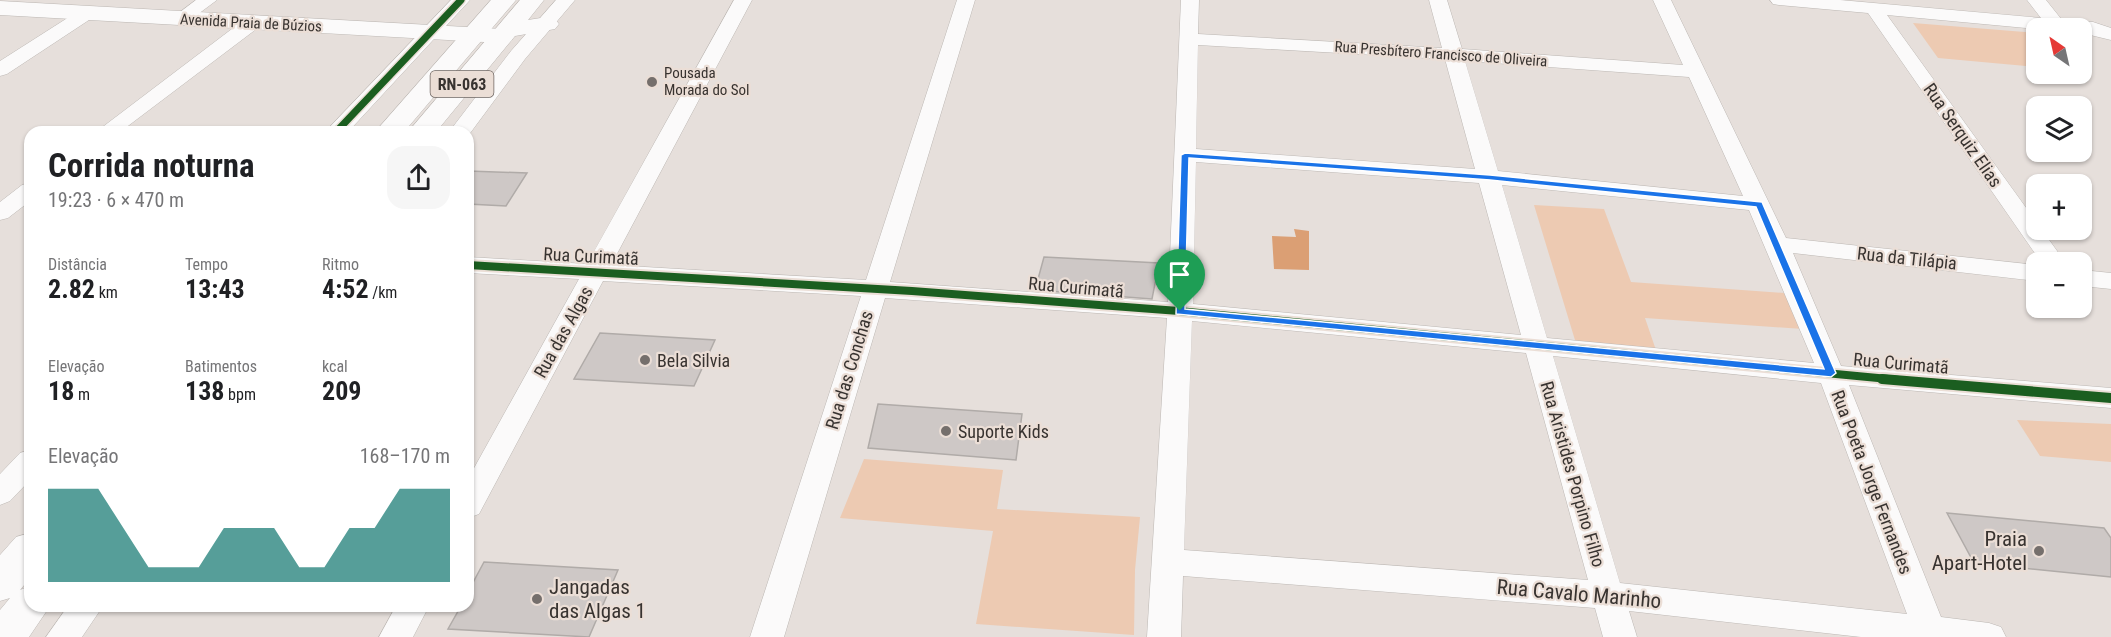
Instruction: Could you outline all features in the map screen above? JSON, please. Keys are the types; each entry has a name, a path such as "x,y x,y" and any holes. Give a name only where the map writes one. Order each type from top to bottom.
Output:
{"main road":[{"name":"RN-063","path":"396,126 499,39 504,0"},
{"name":"RN-063","path":"427,126 532,0"},
{"name":"Avenida Praia de Búzios","path":"7,5 86,14 499,39 547,24"},
{"path":"0,584 24,556"},
{"path":"4,637 24,612"}],"street":[{"path":"180,19 208,0"},
{"path":"342,126 460,0"},
{"path":"547,24 566,0"},
{"name":"Rua das Algas","path":"474,495 742,0"},
{"name":"Rua das Conchas","path":"767,637 966,0"},
{"path":"1164,637 1180,311 1190,0"},
{"name":"Rua Aristides Porpino Filho","path":"1438,0 1620,637"},
{"name":"Rua Poeta Jorge Fernandes","path":"1662,0 1777,244 1831,373 1931,634"},
{"path":"1779,0 2026,22"},
{"path":"2036,0 2051,18"},
{"name":"Rua Serquiz Elias","path":"1873,8 2046,252"},
{"path":"0,70 86,14"},
{"path":"115,126 252,23"},
{"path":"463,126 499,39"},
{"name":"Rua Presbítero Francisco de Oliveira","path":"1188,39 1452,54 1694,72"},
{"path":"1185,155 1490,177 1759,204"},
{"path":"0,213 24,195"},
{"name":"Rua da Tilápia","path":"1777,244 2026,272"},
{"name":"Rua Curimatã","path":"474,265 875,287 1180,311 1537,347 2111,398"},
{"path":"2092,279 2111,281"},
{"path":"0,493 17,466"},
{"name":"Rua Cavalo Marinho","path":"1167,562 1608,595 1931,634 1989,637"},
{"path":"63,637 82,612"},
{"path":"396,637 410,612"}],"shaded area":[{"path":"1913,23 2026,32 2026,66 1938,58"},
{"path":"1534,205 1604,209 1631,282 1784,293 1803,329 1645,318 1658,356 1578,350"},
{"path":"1294,229 1309,231 1309,270 1274,269 1272,236 1296,237"},
{"path":"2017,420 2111,424 2111,462 2040,456"},
{"path":"864,459 1003,470 997,509 1140,517 1135,570 1134,635 976,624 993,531 840,518"}],"building":[{"path":"474,171 527,173 506,206 474,204"},
{"path":"1044,257 1159,263 1152,299 1035,290"},
{"name":"Bela Silvia","path":"600,333 715,340 694,386 574,379"},
{"name":"Suporte Kids","path":"878,404 1022,414 1016,460 868,448"},
{"name":"Praia Apart-Hotel","path":"1947,513 2104,528 2111,538 2111,577 1974,563"},
{"name":"Jangadas das Algas 1","path":"484,562 618,570 589,637 448,629 458,612 474,612 474,581"}],"cycle path":[{"path":"342,126 461,0"},
{"path":"474,265 912,291 1179,311 1878,379 2111,398"}],"place":[{"name":"Pousada Morada do Sol","path":"652,82"},
{"name":"Bela Silvia","path":"645,360"},
{"name":"Suporte Kids","path":"946,431"},
{"name":"Praia Apart-Hotel","path":"2039,551"},
{"name":"Jangadas das Algas 1","path":"537,599"}],"route":[{"path":"1185,155 1490,177 1759,204 1831,373 1537,347 1180,311 1185,155"}]}
